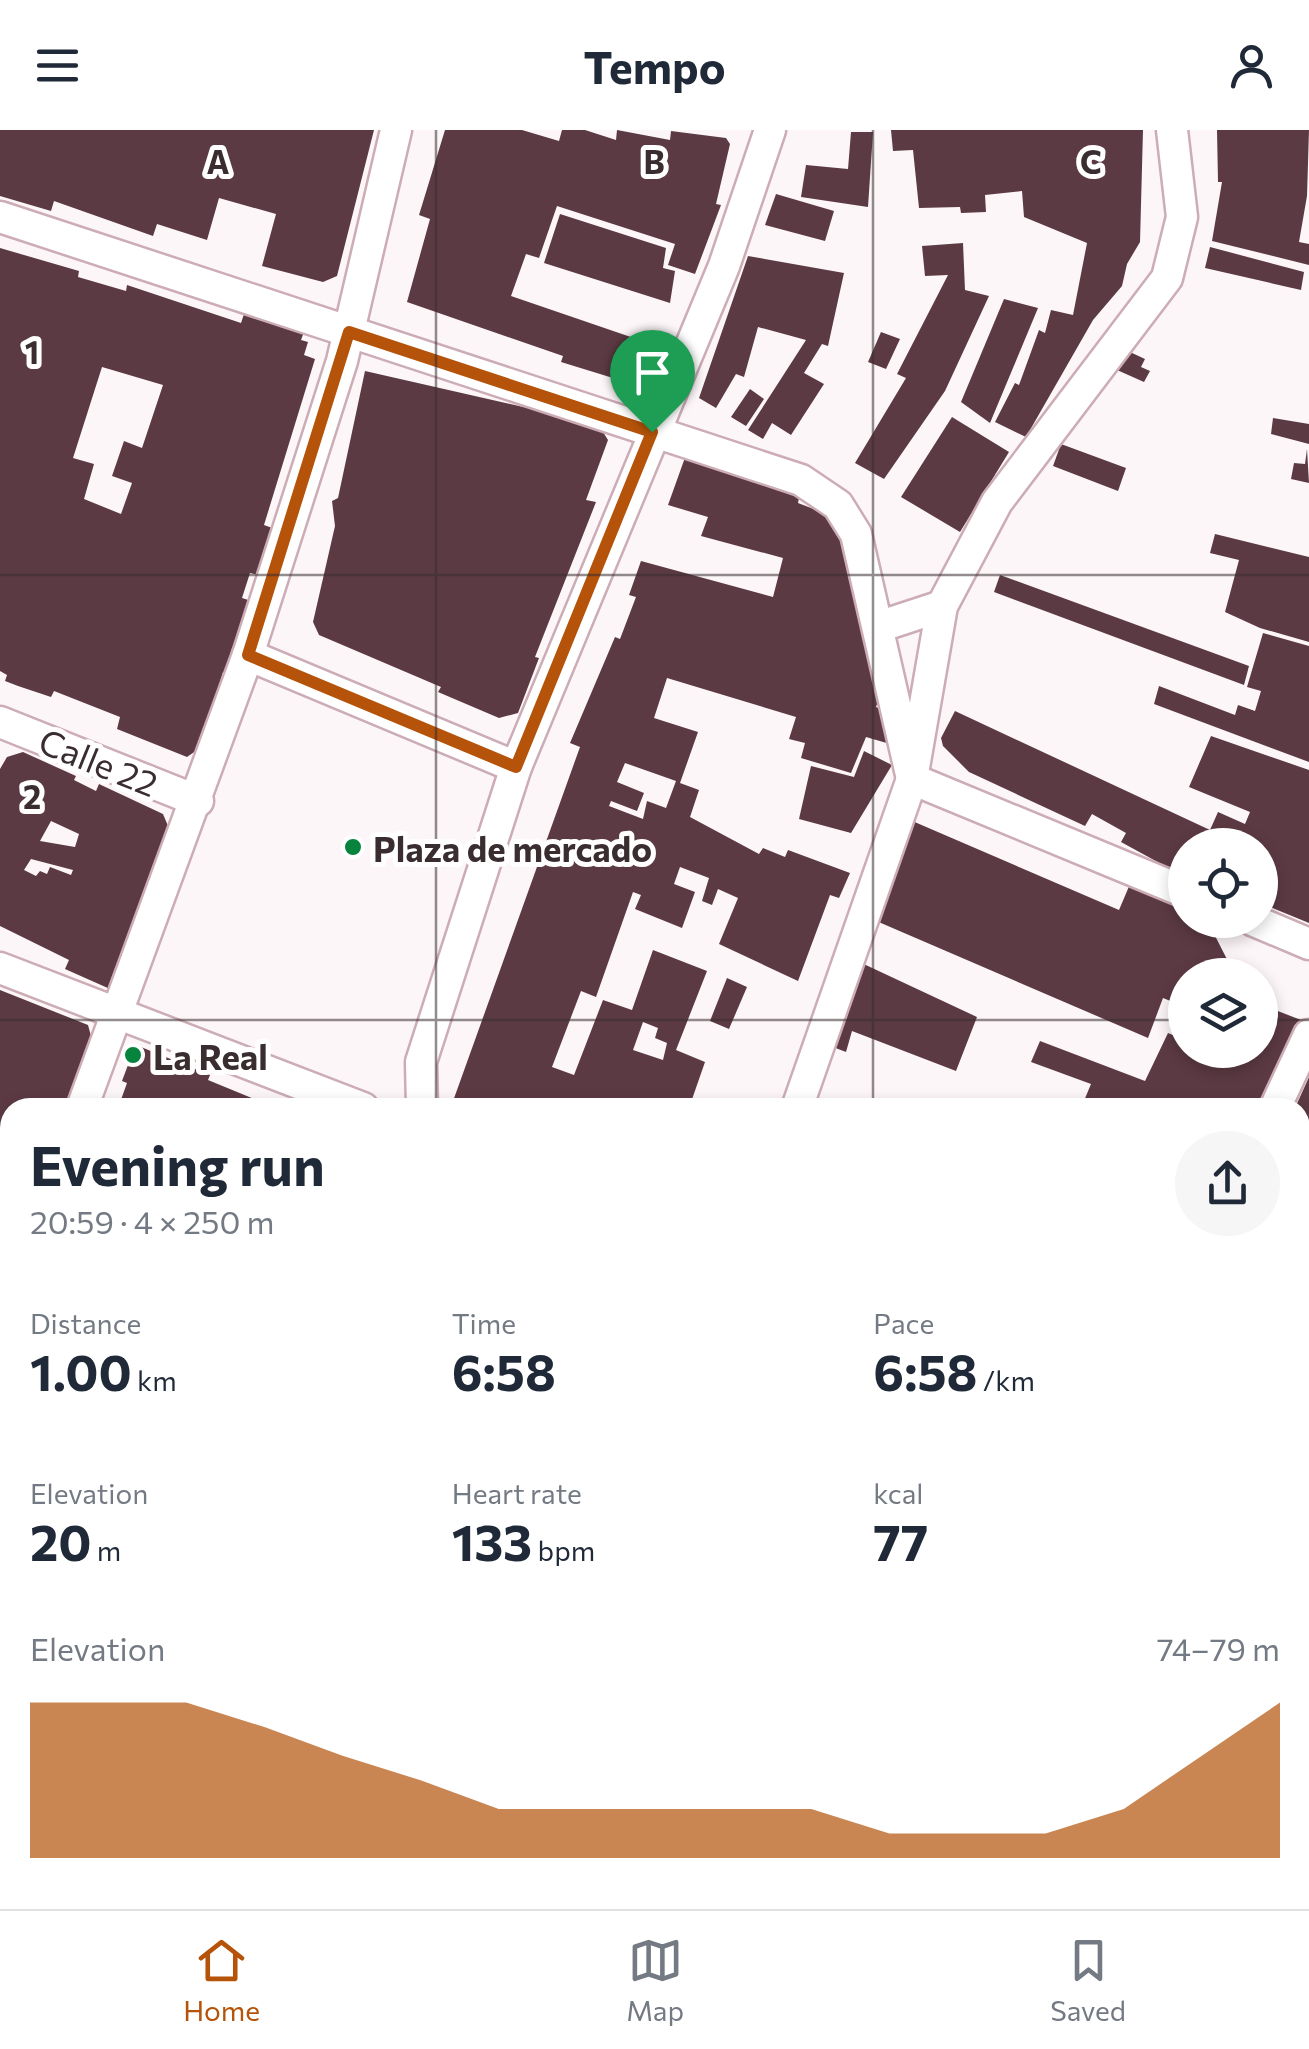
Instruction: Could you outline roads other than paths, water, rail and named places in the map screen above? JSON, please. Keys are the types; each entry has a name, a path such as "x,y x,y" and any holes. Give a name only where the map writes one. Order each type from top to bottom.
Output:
{"street":[{"path":"85,1098 198,801 248,655 349,332 396,130"},
{"path":"422,1098 421,1062 516,767 724,266 770,130"},
{"path":"800,1098 912,779 942,606 997,502 1167,278 1182,217 1172,130"},
{"path":"0,216 801,480 838,505 856,534 912,779"},
{"path":"878,627 942,606"},
{"path":"248,655 516,767"},
{"name":"Calle 22","path":"0,722 198,801"},
{"path":"912,779 1168,885"},
{"path":"1278,931 1309,944"},
{"path":"0,968 114,1016 336,1098"},
{"path":"1280,1098 1309,1034"}],"place":[{"name":"Plaza de mercado","path":"353,847"},
{"name":"La Real","path":"133,1055"}]}
